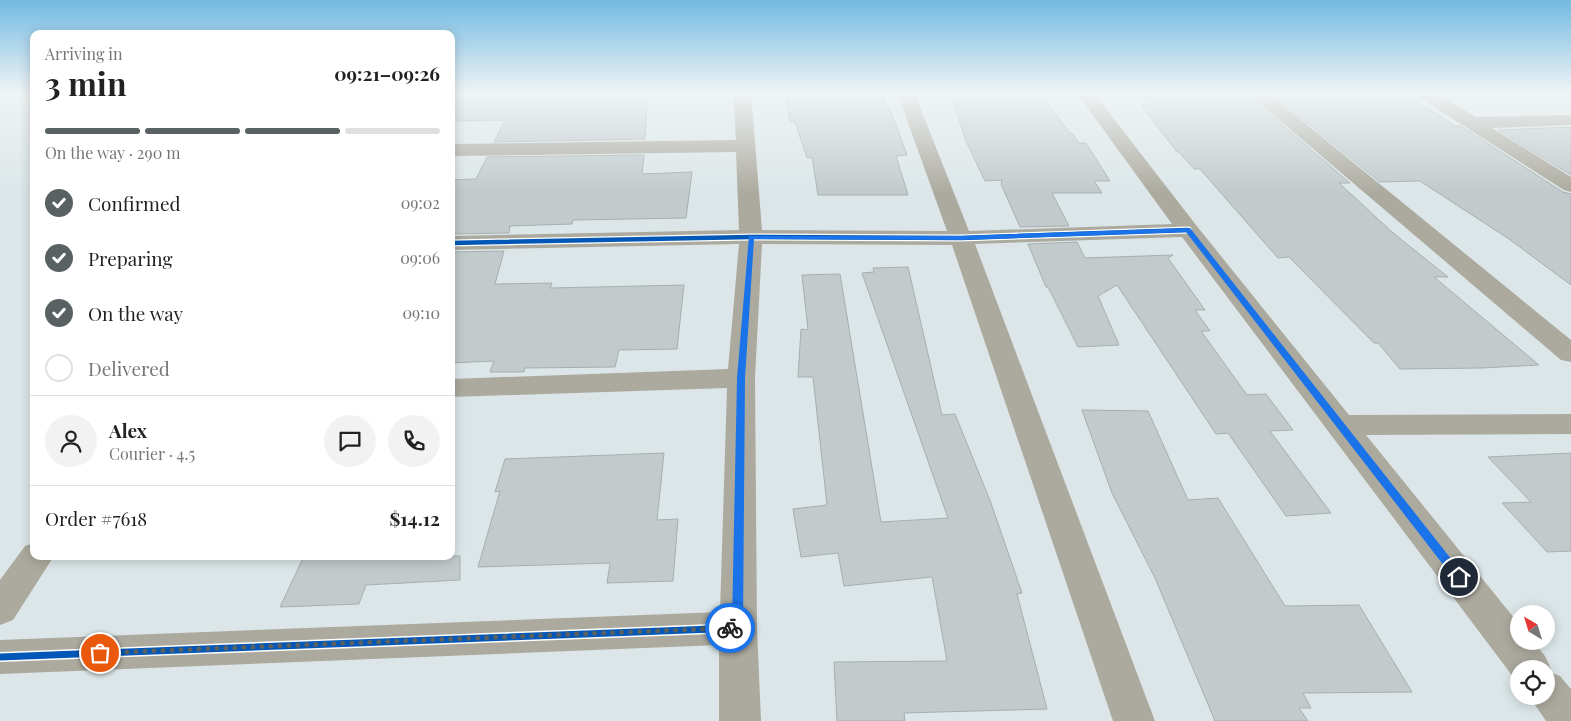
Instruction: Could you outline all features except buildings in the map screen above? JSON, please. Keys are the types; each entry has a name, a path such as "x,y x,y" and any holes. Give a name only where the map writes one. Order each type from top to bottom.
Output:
{"street":[{"path":"740,721 738,628 741,378 751,237 743,126"},
{"path":"918,126 961,238 1134,721"},
{"path":"1110,126 1188,230 1339,425 1524,660"},
{"path":"1297,126 1571,354"},
{"path":"1478,126 1571,186"},
{"path":"455,150 744,146"},
{"path":"455,243 751,237 961,238 1188,230"},
{"path":"455,388 741,378"},
{"path":"1339,425 1571,424"},
{"path":"0,609 34,560"},
{"path":"0,657 738,628"},
{"path":"1555,700 1571,720"}],"cycle path":[{"path":"455,243 751,237 961,238 1188,230"},
{"path":"0,657 738,628"}],"way so far":[{"path":"100,653 730,628"}],"route":[{"path":"730,628 738,628 741,378 751,237 961,238 1188,230 1459,577"}]}
